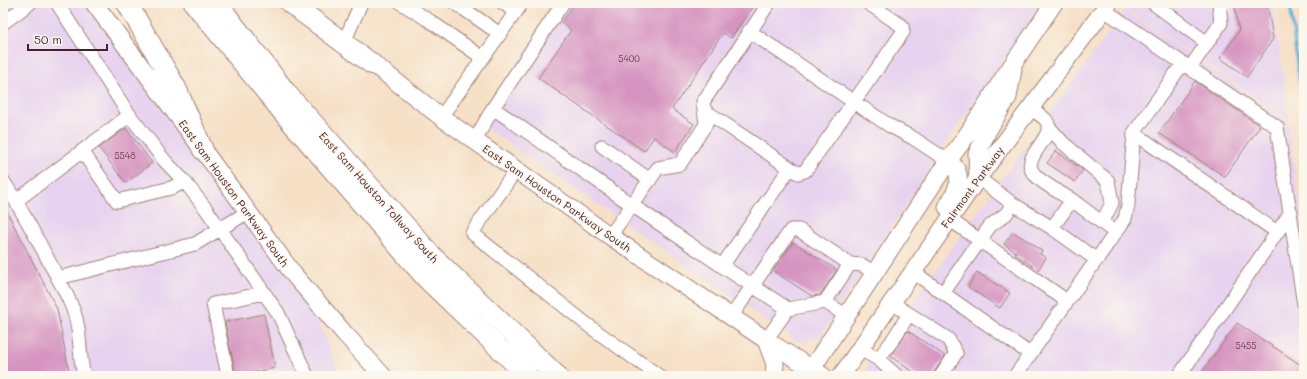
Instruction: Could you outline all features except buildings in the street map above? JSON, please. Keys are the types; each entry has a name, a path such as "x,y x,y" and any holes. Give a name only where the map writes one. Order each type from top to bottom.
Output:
{"highway":[{"path":"127,3 176,88 203,150"},
{"name":"East Sam Houston Tollway South","path":"194,3 281,110 426,278 528,376"},
{"name":"East Sam Houston Tollway South","path":"217,3 288,95 434,259 557,376"},
{"path":"290,3 372,64"}],"main road":[{"name":"East Sam Houston Parkway South","path":"94,3 294,275 383,376"},
{"name":"East Sam Houston Parkway South","path":"304,3 372,64 441,117 610,236 766,340 814,374"},
{"path":"814,374 847,316 874,274 1054,3"},
{"name":"Fairmont Parkway","path":"841,376 978,178 1107,6"},
{"path":"978,178 977,154 988,130 1008,97 1015,61"},
{"path":"923,258 957,188 957,170 948,161"},
{"path":"766,340 775,364 774,376"}],"lane":[{"path":"3,23 30,3"},
{"path":"57,3 130,115 164,160 185,182 206,209 278,313 307,376"},
{"path":"345,40 361,3"},
{"path":"401,3 430,21 483,58"},
{"path":"455,3 500,34"},
{"path":"441,117 519,8 503,3"},
{"path":"475,140 493,108 563,3"},
{"path":"610,236 658,168 680,164 706,124 703,102 769,3"},
{"path":"704,110 798,173 805,172 903,32 902,26 868,3"},
{"path":"1153,3 1208,43"},
{"path":"1015,376 1125,218 1128,205 1134,133 1187,66 1208,43 1221,23 1219,3"},
{"path":"1107,6 1187,66 1278,127 1304,305"},
{"path":"749,31 890,126 913,138 948,161"},
{"path":"493,108 632,205 788,309"},
{"path":"1030,108 1046,120 1048,126 1063,143 1108,181 1112,204 1102,223"},
{"path":"16,201 130,115"},
{"path":"1048,126 1045,139 1031,159 1030,168 1036,177 1072,200 1116,233"},
{"path":"1134,133 1277,232"},
{"path":"602,146 650,180"},
{"path":"82,151 117,201 171,188 185,182"},
{"path":"722,266 790,168"},
{"path":"516,170 472,233 589,326 659,376"},
{"path":"978,178 1013,204 1052,228 1097,260"},
{"path":"3,182 16,201 58,278 76,317 81,363 84,376"},
{"path":"1052,228 1072,200"},
{"path":"942,293 990,226 1006,214 1013,204"},
{"path":"58,278 195,244 248,212"},
{"path":"1178,376 1290,212"},
{"path":"949,219 1067,301"},
{"path":"731,317 791,230 799,230 850,264 862,265 874,274"},
{"path":"824,302 850,264"},
{"path":"913,272 1030,354"},
{"path":"228,376 214,304 264,293"},
{"path":"766,340 788,309 824,302 847,316"},
{"path":"892,303 948,338 956,353 941,376"},
{"path":"878,360 909,314"},
{"path":"860,348 878,360 897,376"}],"shaded area":[{"path":"3,3 84,3 316,315 340,376 3,376"},
{"path":"558,3 1042,3 955,130 820,336 800,343 477,122"},
{"path":"1129,3 1273,3 1289,120 1125,8"},
{"path":"1125,10 1288,122 1304,233 1304,376 867,376 867,365"}],"waterway":[{"path":"1290,3 1304,108"}]}
